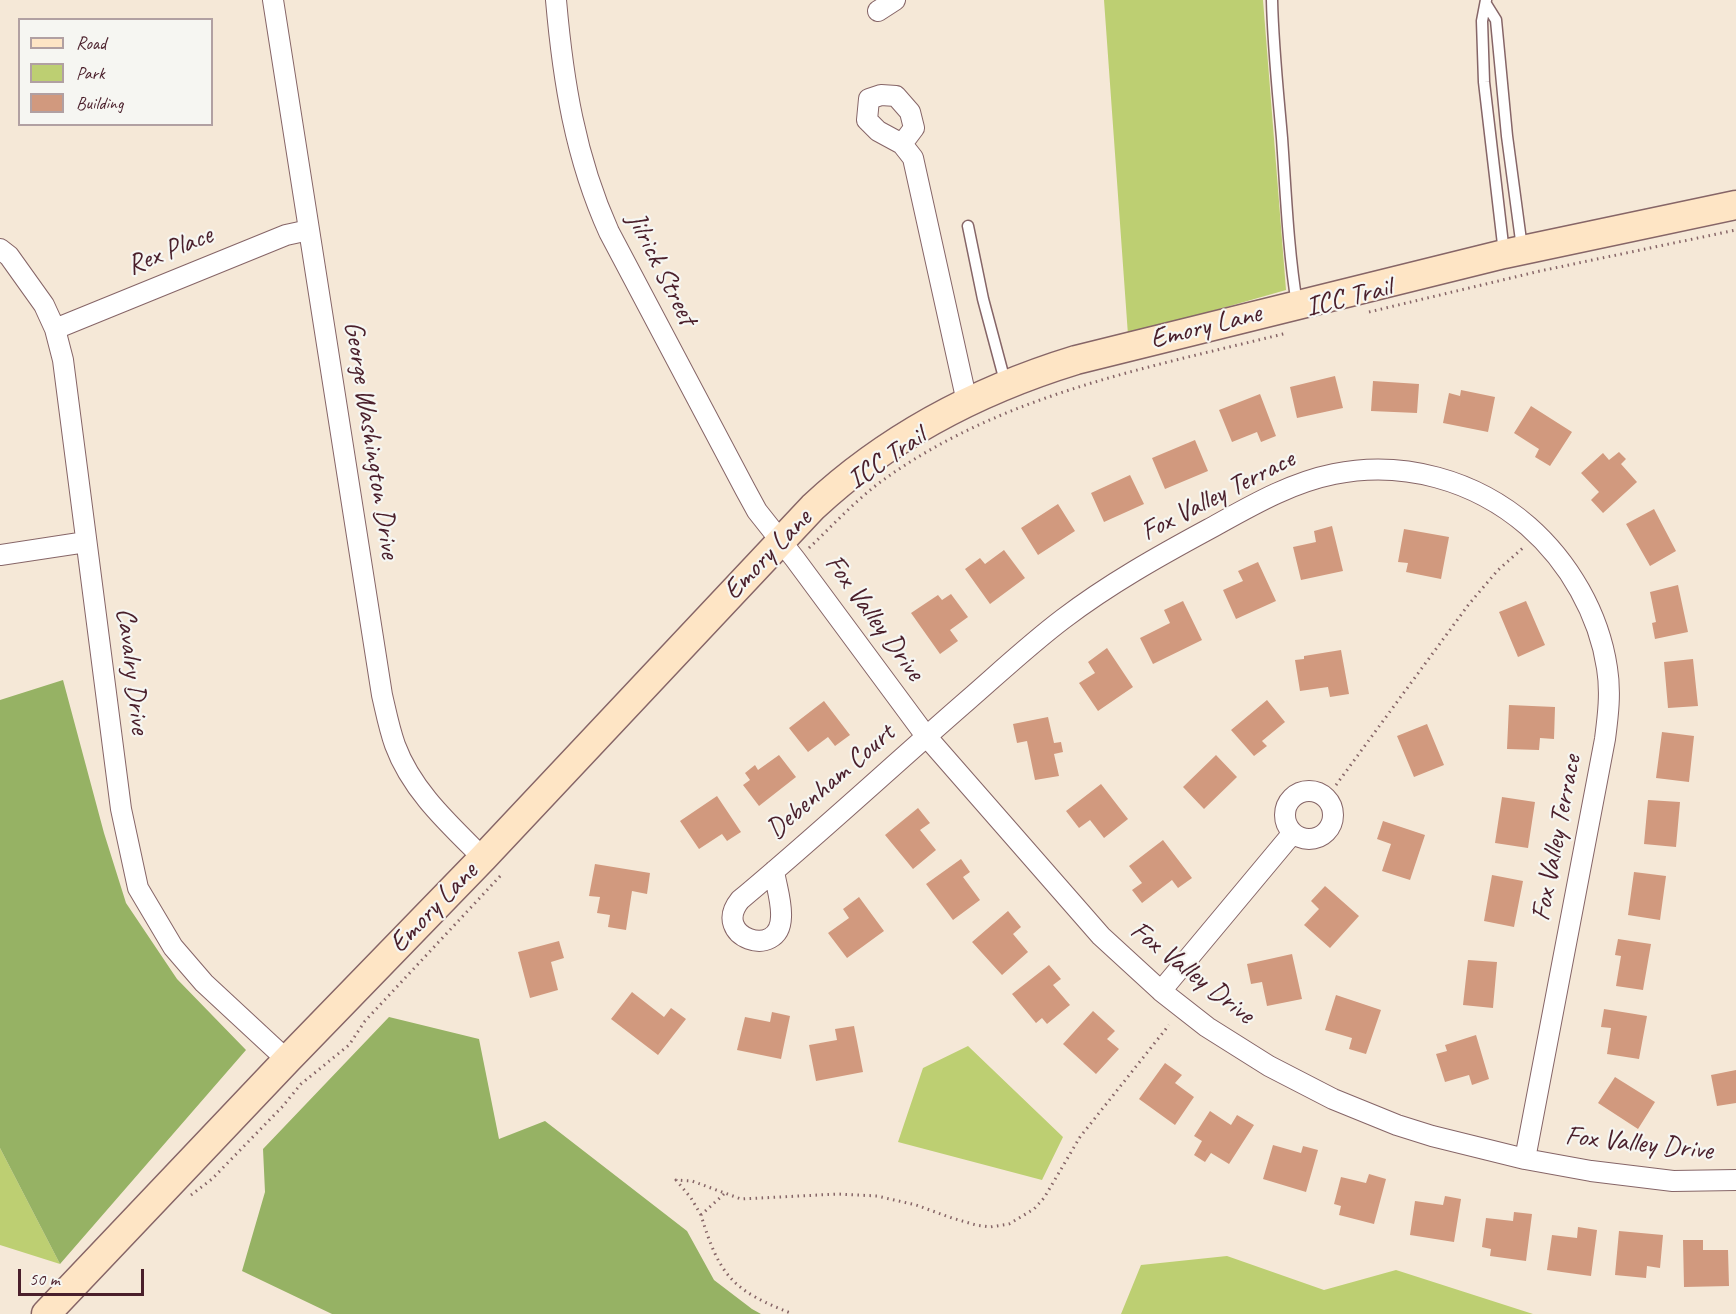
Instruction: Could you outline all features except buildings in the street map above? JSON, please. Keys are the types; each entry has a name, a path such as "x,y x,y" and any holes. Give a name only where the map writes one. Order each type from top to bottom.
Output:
{"street":[{"name":"George Washington Drive","path":"273,0 380,684 388,721 396,745 413,781 442,816 483,858"},
{"name":"Jilrick Street","path":"556,0 567,99 581,156 602,216 757,511 792,546"},
{"path":"878,11 895,0"},
{"path":"902,144 913,158 967,402"},
{"name":"Emory Lane","path":"46,1314 483,858 792,546 813,507 851,473 917,429 967,402 1006,385 1095,355 1294,318 1513,252 1736,205"},
{"name":"Rex Place","path":"55,329 286,235 309,230"},
{"name":"Cavalry Drive","path":"0,249 9,256 44,305 55,329 63,360 121,809 138,888 172,948 204,983 287,1060"},
{"name":"Fox Valley Terrace","path":"926,736 1032,644 1097,595 1162,554 1257,503 1297,485 1329,475 1363,470 1413,472 1464,486 1491,499 1514,514 1554,552 1584,598 1595,621 1602,644 1609,692 1605,739 1525,1159"},
{"path":"0,555 86,542"},
{"name":"Fox Valley Drive","path":"792,546 926,736 1079,913 1125,960 1207,1027 1241,1049 1333,1099 1397,1125 1432,1136 1525,1159 1646,1179 1715,1182 1736,1180"},
{"name":"Debenham Court","path":"774,871 926,736"},
{"path":"1161,991 1292,834"}],"lane":[{"path":"1272,0 1294,318"},
{"path":"1486,2 1482,21 1484,82 1513,252"},
{"path":"1486,2 1496,20 1507,136 1513,252"},
{"path":"968,226 983,299 1006,385"}],"path":[{"name":"ICC Trail","path":"1360,315 1540,271 1736,230"},
{"name":"ICC Trail","path":"792,546 832,523 880,483 936,448 1008,411 1067,389 1294,318"},
{"path":"1336,785 1469,604 1497,570 1526,545"},
{"path":"794,1314 763,1302 736,1285 723,1269 715,1253 701,1215 676,1180 692,1181 741,1198 858,1194 916,1204 976,1225 990,1227 1009,1224 1034,1209 1044,1198 1080,1137 1169,1025"},
{"path":"701,1215 724,1194"}],"green space":[{"path":"1104,0 1263,0 1286,290 1128,335"},
{"path":"63,680 104,833 126,903 177,979 246,1050 60,1264 0,1148 0,700"},
{"path":"389,1017 479,1039 499,1139 545,1121 687,1231 714,1280 761,1314 332,1314 242,1271 265,1192 263,1149"},
{"path":"968,1046 1063,1137 1042,1180 898,1142 923,1068"},
{"path":"0,1148 60,1264 0,1245"},
{"path":"1227,1256 1324,1290 1396,1270 1533,1314 1121,1314 1141,1265"}]}
